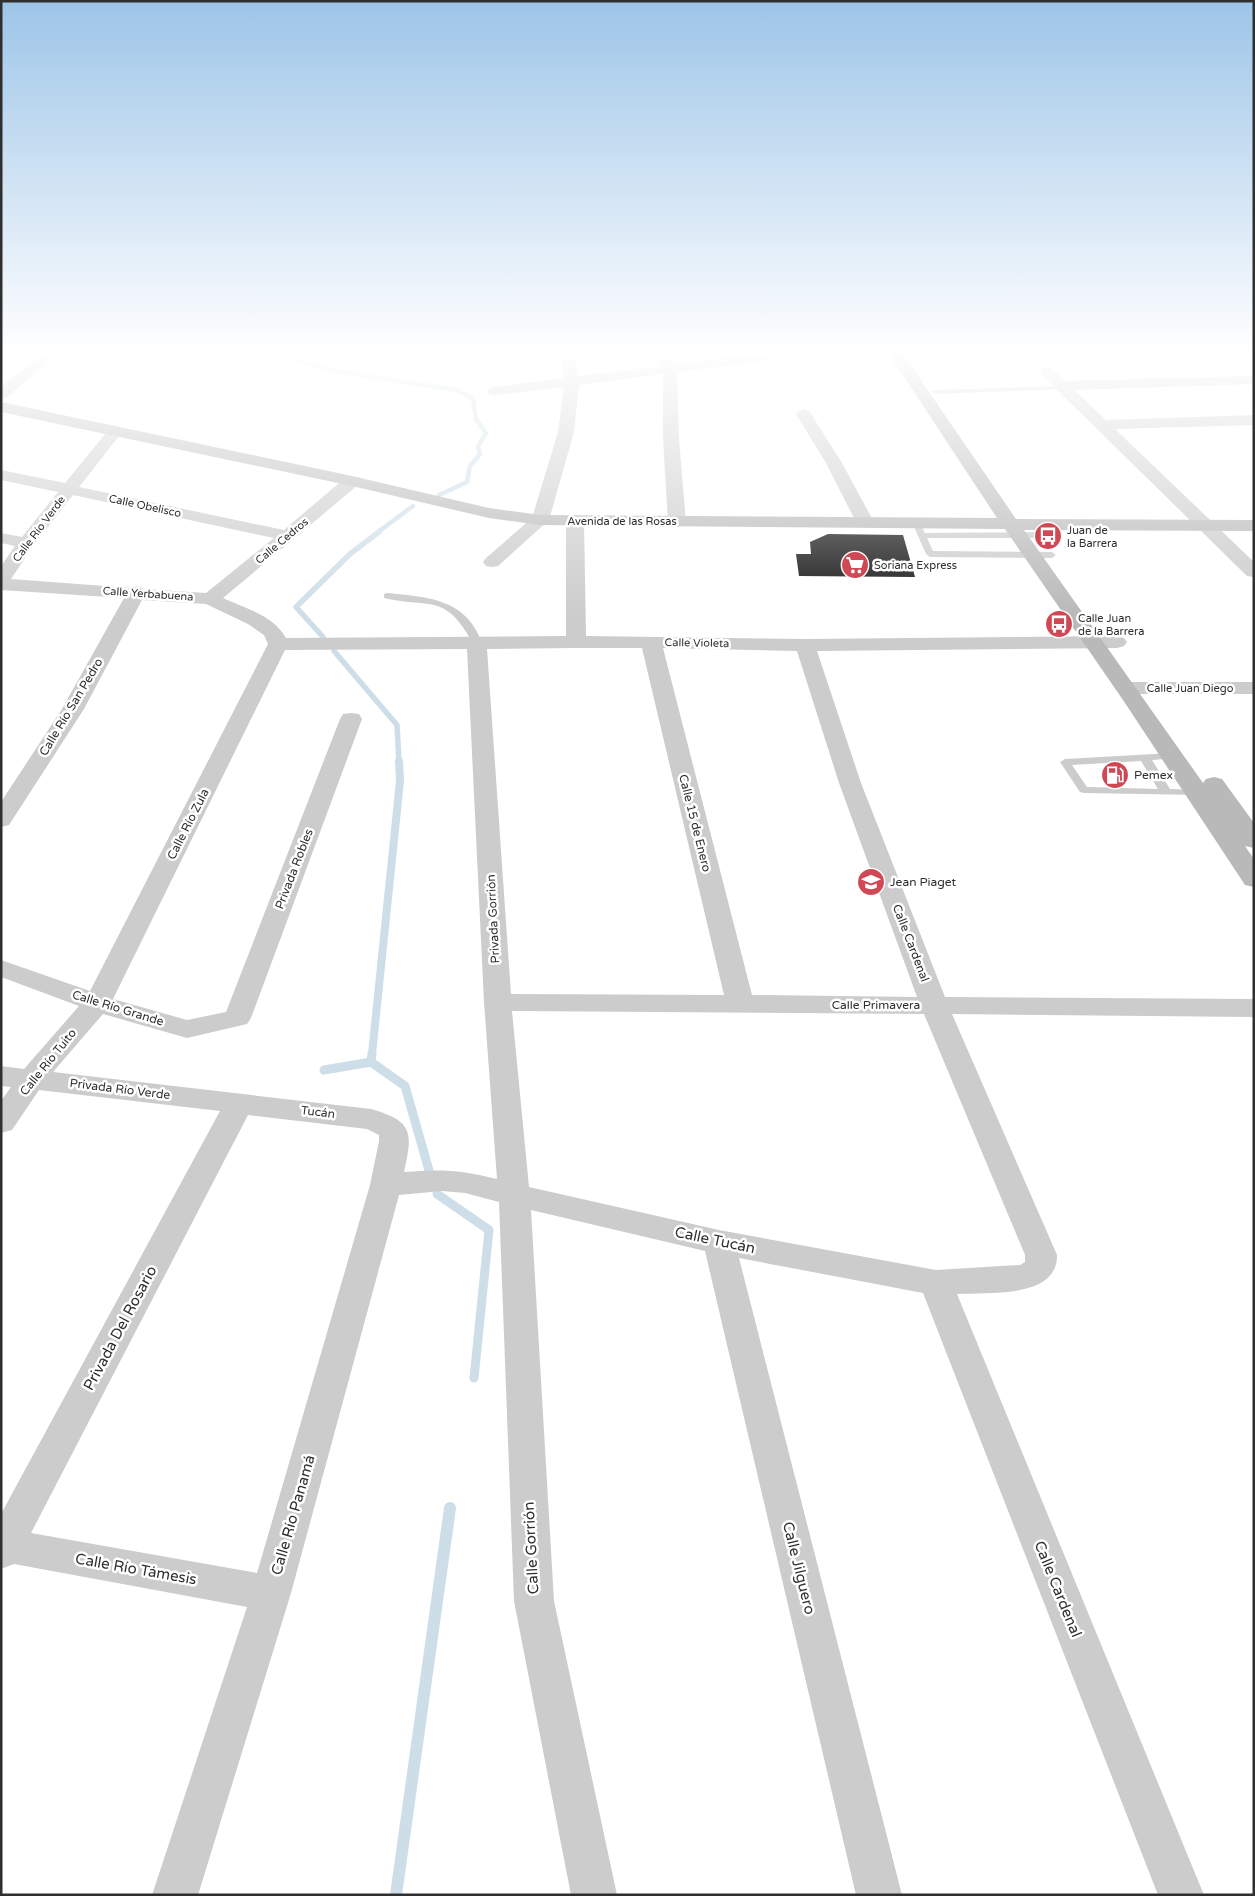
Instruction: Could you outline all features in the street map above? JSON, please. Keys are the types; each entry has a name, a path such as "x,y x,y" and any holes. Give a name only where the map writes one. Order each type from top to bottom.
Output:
{"main road":[{"name":"Avenida de las Rosas","path":"155,439 352,481 489,513 540,520 575,522 864,522 919,529 1030,538 1204,525 1254,526"},
{"path":"958,439 1106,642 1186,765 1254,841"},
{"path":"966,439 1030,538"},
{"path":"1136,688 1186,765 1198,793 1254,879"}],"street":[{"name":"Calle Río Verde","path":"1,582 26,543 108,439"},
{"path":"492,562 540,520 564,439"},
{"path":"671,439 677,522"},
{"path":"820,439 834,463 864,522"},
{"path":"1117,439 1254,572"},
{"name":"Calle Obelisco","path":"1,475 288,536"},
{"name":"Calle Cedros","path":"210,599 352,481"},
{"path":"575,522 576,643"},
{"path":"1,538 26,543"},
{"name":"Calle Yerbabuena","path":"1,582 210,599 255,620 271,631 276,637 278,644"},
{"name":"Calle Río San Pedro","path":"1,820 73,709 137,592"},
{"name":"Calle Violeta","path":"278,644 651,642 805,645 1106,642"},
{"name":"Calle 15 de Enero","path":"651,642 740,1004"},
{"name":"Privada Gorrión","path":"477,643 498,1002 514,1196"},
{"name":"Calle Río Zula","path":"97,1003 278,644"},
{"name":"Calle Cardenal","path":"805,645 850,783 934,1005 1041,1255 1042,1264"},
{"name":"Calle Juan Diego","path":"1136,688 1254,688"},
{"name":"Privada Robles","path":"237,1018 351,719"},
{"name":"Calle Río Grande","path":"1,968 97,1003 187,1029 237,1018"},
{"name":"Calle Primavera","path":"498,1002 1254,1008"},
{"name":"Calle Río Tuito","path":"1,1122 32,1079 97,1003"},
{"name":"Privada Río Verde","path":"1,1076 239,1103"},
{"name":"Tucán","path":"239,1103 371,1119 393,1131"},
{"name":"Privada Del Rosario","path":"2,1548 239,1103"},
{"name":"Calle Río Panamá","path":"175,1895 271,1593 386,1185 395,1140 393,1131"},
{"name":"Calle Tucán","path":"386,1185 442,1180 465,1182 514,1196 719,1242 936,1283 1024,1277 1035,1272 1042,1264"},
{"name":"Calle Gorrión","path":"514,1196 534,1601 594,1895"},
{"name":"Calle Jilguero","path":"719,1242 879,1895"},
{"name":"Calle Cardenal","path":"936,1283 1181,1895"},
{"name":"Calle Río Támesis","path":"2,1548 271,1593"}],"lane":[{"path":"919,529 930,554 1030,538"},
{"path":"387,596 444,603 459,614 476,638 477,643"},
{"path":"1186,765 1145,758 1066,762 1084,790 1198,793"},
{"path":"1145,758 1166,792"}],"building":[{"name":"Soriana Express","path":"828,534 903,535 915,577 799,576 796,554 811,554 810,542"}],"waterway":[{"path":"439,495 467,482 470,466 480,454 478,447 482,439"},
{"path":"378,532 413,506"},
{"path":"323,637 296,607 350,554 380,531"},
{"path":"334,651 397,725 399,762"},
{"path":"372,1054 400,781 399,761"},
{"path":"371,1062 372,1053"},
{"path":"324,1070 371,1062"},
{"path":"371,1062 405,1086 430,1174"},
{"path":"437,1194 489,1230 474,1378"},
{"path":"396,1895 450,1508"}],"place":[{"name":"Juan de la Barrera","path":"1048,536"},
{"name":"Soriana Express","path":"855,565"},
{"name":"Calle Juan de la Barrera","path":"1059,624"},
{"name":"Pemex","path":"1115,775"},
{"name":"Jean Piaget","path":"871,882"}]}
